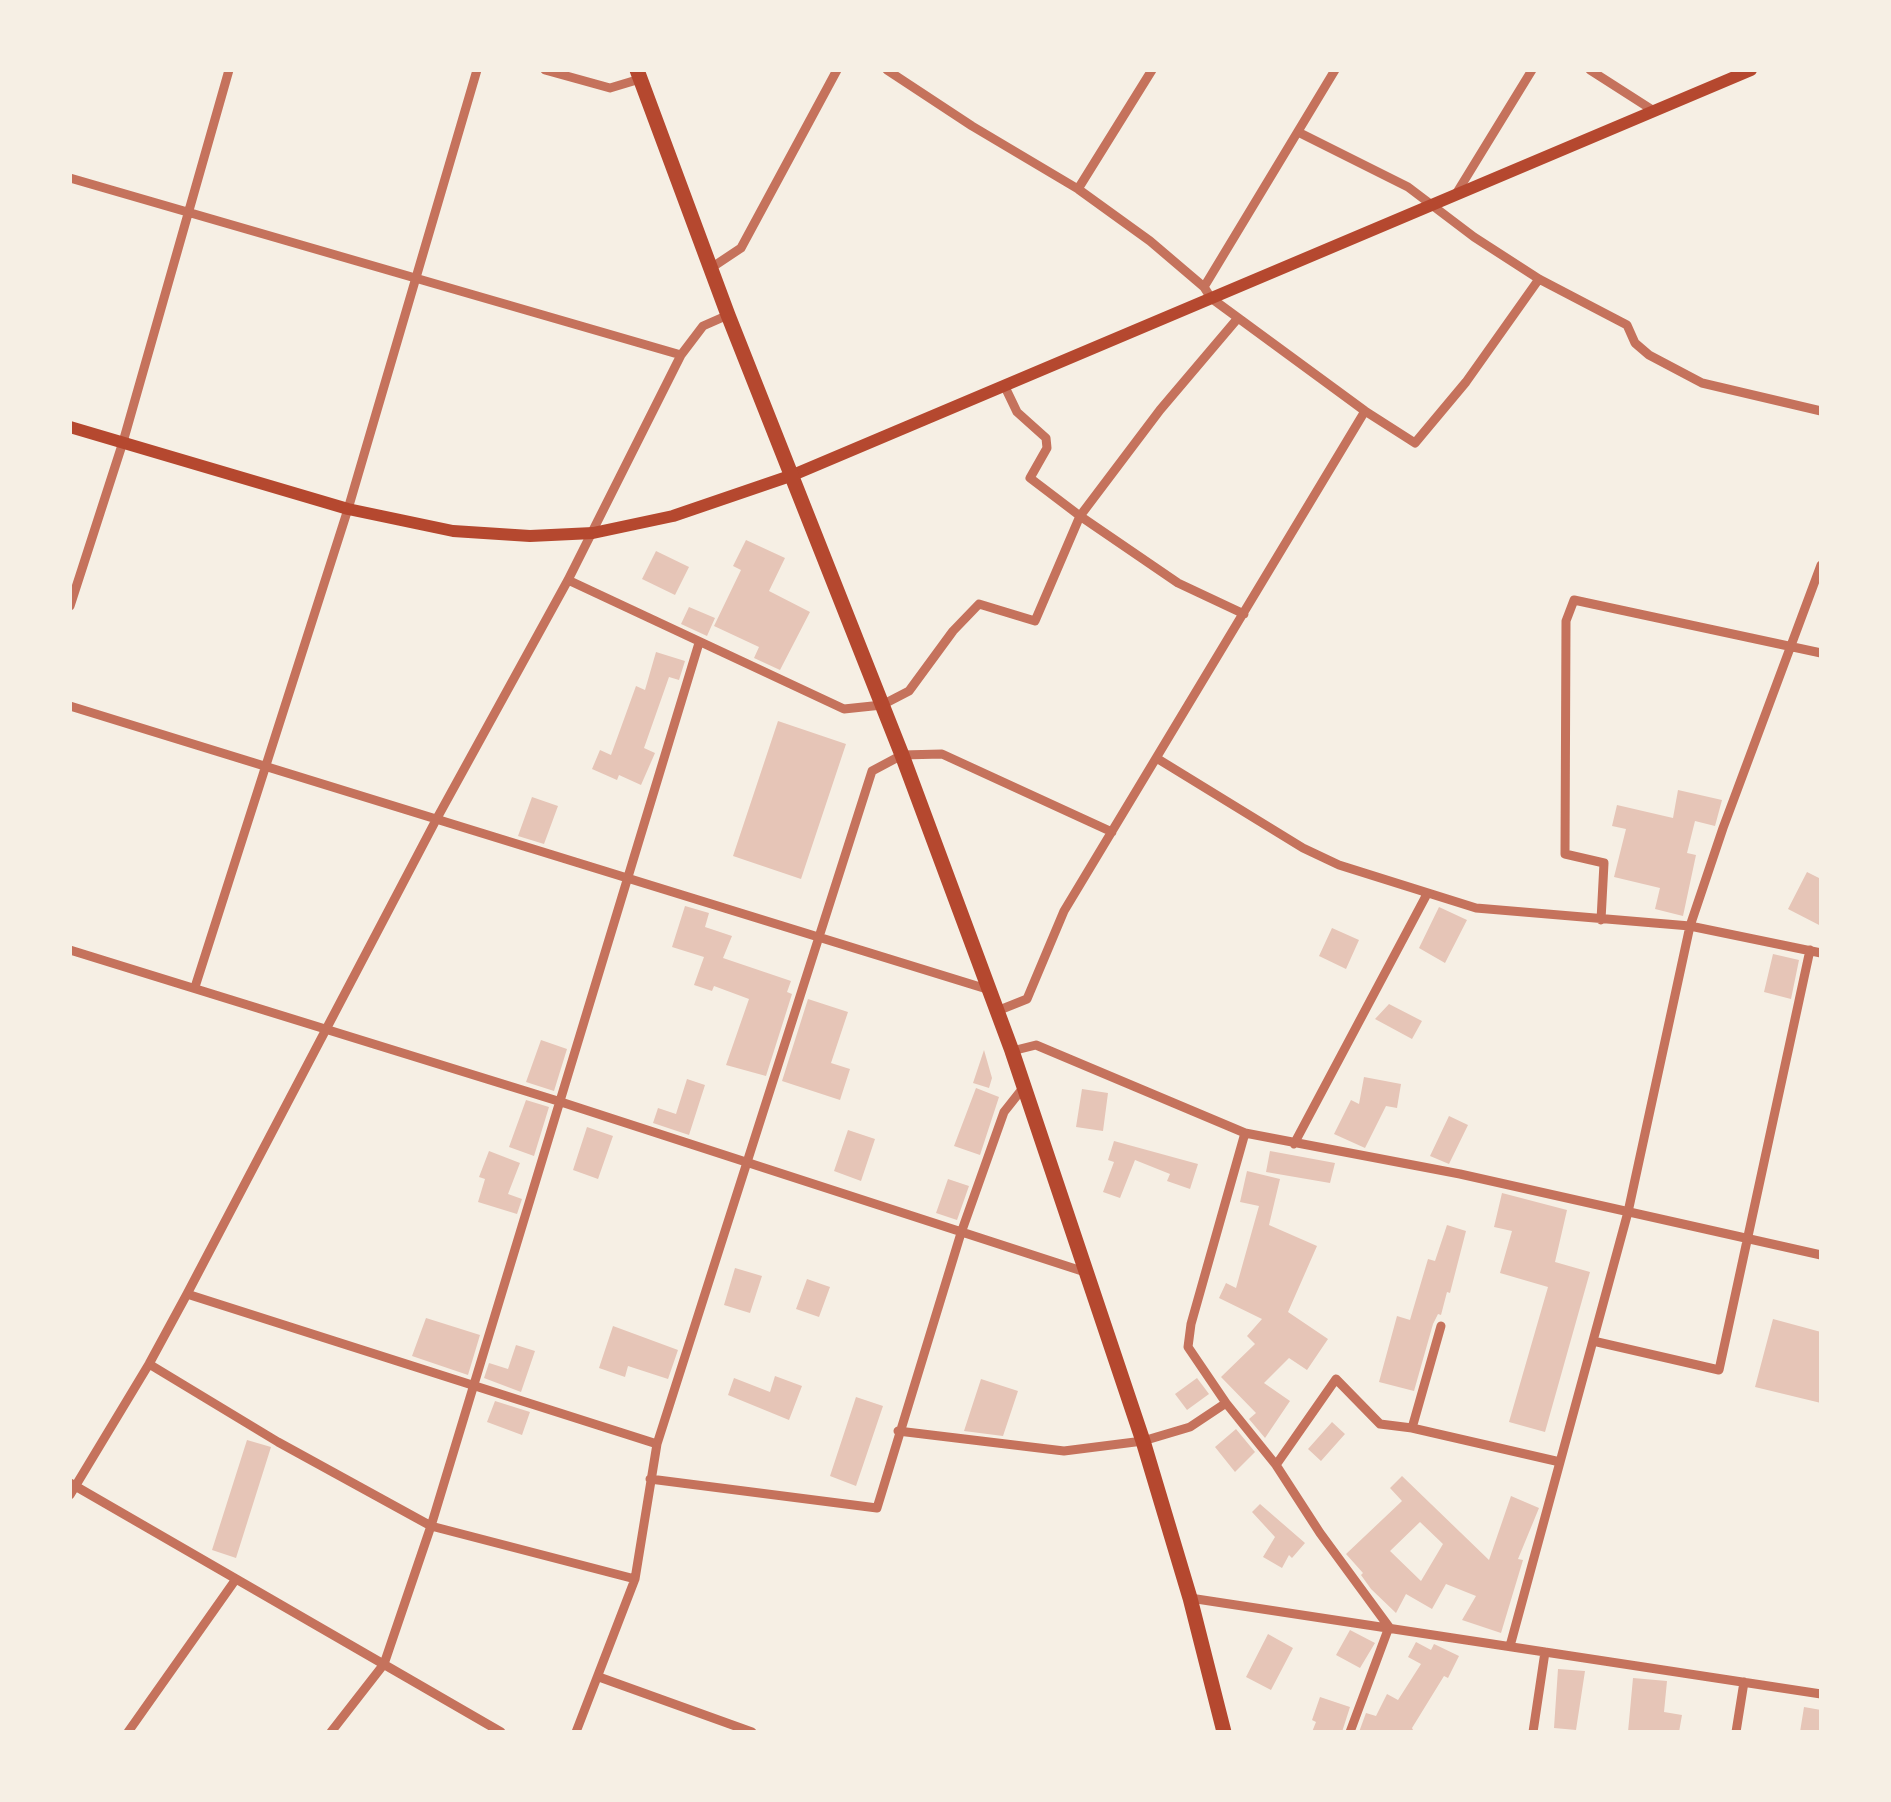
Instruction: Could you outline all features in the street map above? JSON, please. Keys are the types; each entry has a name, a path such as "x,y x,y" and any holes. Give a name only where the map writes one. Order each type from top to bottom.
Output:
{"main road":[{"path":"70,426 348,509 453,531 530,536 593,532 673,516 793,475 1005,387 1207,293 1433,204 1750,70"},
{"path":"639,74 1012,1051 1143,1441 1190,1598 1224,1732"}],"street":[{"path":"70,606 123,442 229,70"},
{"path":"195,987 348,509 477,70"},
{"path":"545,70 610,88 639,74"},
{"path":"711,268 741,248 837,70"},
{"path":"887,70 1078,189 1150,240 1238,318 1414,442 1466,382 1540,279"},
{"path":"1078,189 1152,70"},
{"path":"1207,293 1335,70"},
{"path":"1456,194 1532,70"},
{"path":"1590,70 1654,111"},
{"path":"1298,132 1408,187 1474,238 1540,279 1627,325 1635,343 1649,355 1702,383 1821,411"},
{"path":"70,178 681,355"},
{"path":"70,1495 187,1294 325,1028 568,580 681,355 703,326 728,315"},
{"path":"568,580 698,644 844,708 882,705 909,691 953,631 979,604 1035,621 1080,516 1160,410 1238,318"},
{"path":"1005,387 1016,412 1046,438 1046,448 1030,478 1178,583 1244,614"},
{"path":"996,1011 1027,999 1064,911 1364,410"},
{"path":"1510,1646 1628,1212 1690,926 1722,828 1821,564"},
{"path":"1601,920 1604,863 1565,854 1566,621 1574,600 1821,654"},
{"path":"330,1732 384,1664 431,1526 698,644"},
{"path":"70,706 990,990"},
{"path":"576,1732 635,1579 658,1444 872,771 902,756 942,754 1112,832"},
{"path":"1158,758 1303,848 1339,865 1426,894 1476,908 1690,926 1816,951 1719,1370 1593,1341"},
{"path":"1294,1144 1426,894"},
{"path":"70,950 560,1102 1085,1272"},
{"path":"1012,1051 1036,1045 1246,1133 1460,1174 1821,1254"},
{"path":"650,1479 877,1508 961,1233 1004,1112 1023,1088"},
{"path":"1246,1133 1191,1324 1188,1347 1226,1403 1276,1465 1388,1627"},
{"path":"187,1294 658,1444"},
{"path":"1412,1428 1441,1326"},
{"path":"149,1364 278,1442 431,1526 635,1579"},
{"path":"1276,1465 1336,1379 1380,1424 1560,1462"},
{"path":"898,1431 1064,1451 1143,1441 1190,1426 1226,1403"},
{"path":"74,1484 502,1732"},
{"path":"128,1732 236,1579"},
{"path":"1190,1598 1821,1694"},
{"path":"1350,1732 1388,1627"},
{"path":"1533,1732 1545,1652"},
{"path":"599,1676 752,1732"},
{"path":"1736,1732 1744,1682"}],"building":[{"path":"746,540 785,558 769,591 810,612 780,670 754,658 759,647 714,626 741,570 733,566"},
{"path":"656,551 689,567 675,595 642,579"},
{"path":"689,607 715,618 707,636 681,624"},
{"path":"656,652 685,661 679,680 669,677 644,748 655,753 641,785 592,769 600,750 611,755 636,686 645,690"},
{"path":"778,721 846,744 801,879 733,856"},
{"path":"1678,790 1722,800 1715,826 1695,821 1687,853 1696,855 1683,916 1655,909 1660,888 1614,877 1626,829 1612,826 1617,805 1673,818"},
{"path":"532,797 558,806 544,844 518,836"},
{"path":"1807,872 1821,879 1821,926 1788,909"},
{"path":"685,906 709,913 705,927 732,936 723,958 791,981 787,992 792,994 766,1076 726,1065 749,999 714,986 712,991 694,985 704,957 672,947"},
{"path":"1439,907 1467,920 1445,963 1419,948"},
{"path":"1332,928 1359,940 1346,969 1319,956"},
{"path":"1773,954 1799,960 1791,999 1764,992"},
{"path":"808,999 848,1012 831,1063 850,1069 840,1100 782,1081"},
{"path":"1389,1004 1422,1021 1412,1039 1375,1019"},
{"path":"541,1040 567,1049 554,1091 526,1082"},
{"path":"984,1050 992,1078 989,1088 973,1083"},
{"path":"1364,1077 1401,1084 1397,1108 1386,1106 1365,1148 1334,1134 1351,1100 1359,1104"},
{"path":"687,1079 705,1085 689,1135 653,1123 658,1108 676,1114"},
{"path":"976,1088 999,1097 980,1155 954,1146"},
{"path":"1082,1089 1108,1093 1103,1131 1076,1127"},
{"path":"526,1100 549,1107 534,1156 509,1147"},
{"path":"1449,1116 1468,1125 1449,1164 1430,1156"},
{"path":"587,1127 613,1136 598,1179 573,1170"},
{"path":"848,1130 875,1139 861,1181 834,1171"},
{"path":"1114,1141 1198,1164 1190,1189 1167,1181 1170,1174 1135,1160 1120,1198 1103,1192 1114,1162 1108,1160"},
{"path":"489,1151 520,1163 508,1194 522,1199 517,1214 478,1202 485,1179 479,1177"},
{"path":"1270,1151 1335,1163 1330,1183 1266,1172"},
{"path":"1247,1171 1280,1179 1269,1225 1317,1246 1288,1312 1328,1339 1307,1370 1289,1358 1264,1383 1290,1401 1265,1438 1249,1419 1256,1413 1221,1377 1255,1344 1247,1336 1262,1319 1219,1298 1226,1283 1236,1288 1259,1206 1240,1202"},
{"path":"948,1179 969,1186 957,1220 936,1213"},
{"path":"1502,1193 1567,1210 1555,1262 1590,1272 1545,1432 1509,1422 1548,1287 1500,1273 1512,1231 1494,1227"},
{"path":"1447,1225 1466,1231 1450,1293 1447,1292 1441,1315 1433,1324 1414,1391 1379,1382 1397,1316 1410,1320 1428,1259 1435,1261"},
{"path":"735,1268 762,1276 750,1313 724,1305"},
{"path":"807,1279 830,1287 819,1317 796,1309"},
{"path":"426,1318 480,1335 468,1375 412,1356"},
{"path":"1773,1319 1821,1332 1821,1403 1755,1387"},
{"path":"613,1326 678,1350 668,1379 628,1366 625,1377 599,1368"},
{"path":"516,1345 535,1351 521,1392 484,1378 489,1363 508,1369"},
{"path":"775,1376 802,1386 789,1420 728,1395 734,1378 770,1392"},
{"path":"1197,1378 1209,1394 1187,1410 1175,1394"},
{"path":"981,1379 1018,1391 1003,1436 964,1431"},
{"path":"856,1397 883,1406 856,1486 830,1476"},
{"path":"495,1401 530,1412 522,1435 487,1422"},
{"path":"1332,1422 1345,1434 1321,1461 1308,1449"},
{"path":"1236,1429 1255,1452 1235,1472 1215,1447"},
{"path":"247,1440 271,1447 236,1558 212,1550"},
{"path":"1402,1476 1489,1560 1511,1496 1539,1508 1518,1559 1523,1560 1501,1633 1462,1620 1476,1596 1446,1584 1432,1609 1406,1594 1396,1613 1371,1589 1346,1554 1402,1501 1390,1488","holes":["1420,1522 1443,1544 1421,1581 1390,1551"]},
{"path":"1260,1504 1305,1543 1292,1558 1289,1555 1282,1568 1263,1557 1275,1537 1252,1512"},
{"path":"1350,1630 1375,1643 1360,1668 1336,1655"},
{"path":"1268,1634 1293,1648 1271,1690 1246,1677"},
{"path":"1416,1642 1431,1650 1434,1644 1459,1656 1412,1728 1414,1732 1359,1732 1366,1713 1376,1716 1387,1694 1398,1700 1421,1664 1408,1657"},
{"path":"1558,1669 1585,1671 1576,1730 1554,1728"},
{"path":"1633,1678 1667,1681 1664,1712 1682,1715 1679,1732 1628,1732"},
{"path":"1320,1697 1350,1707 1342,1732 1312,1732"},
{"path":"1804,1707 1821,1710 1821,1732 1800,1732"}]}
